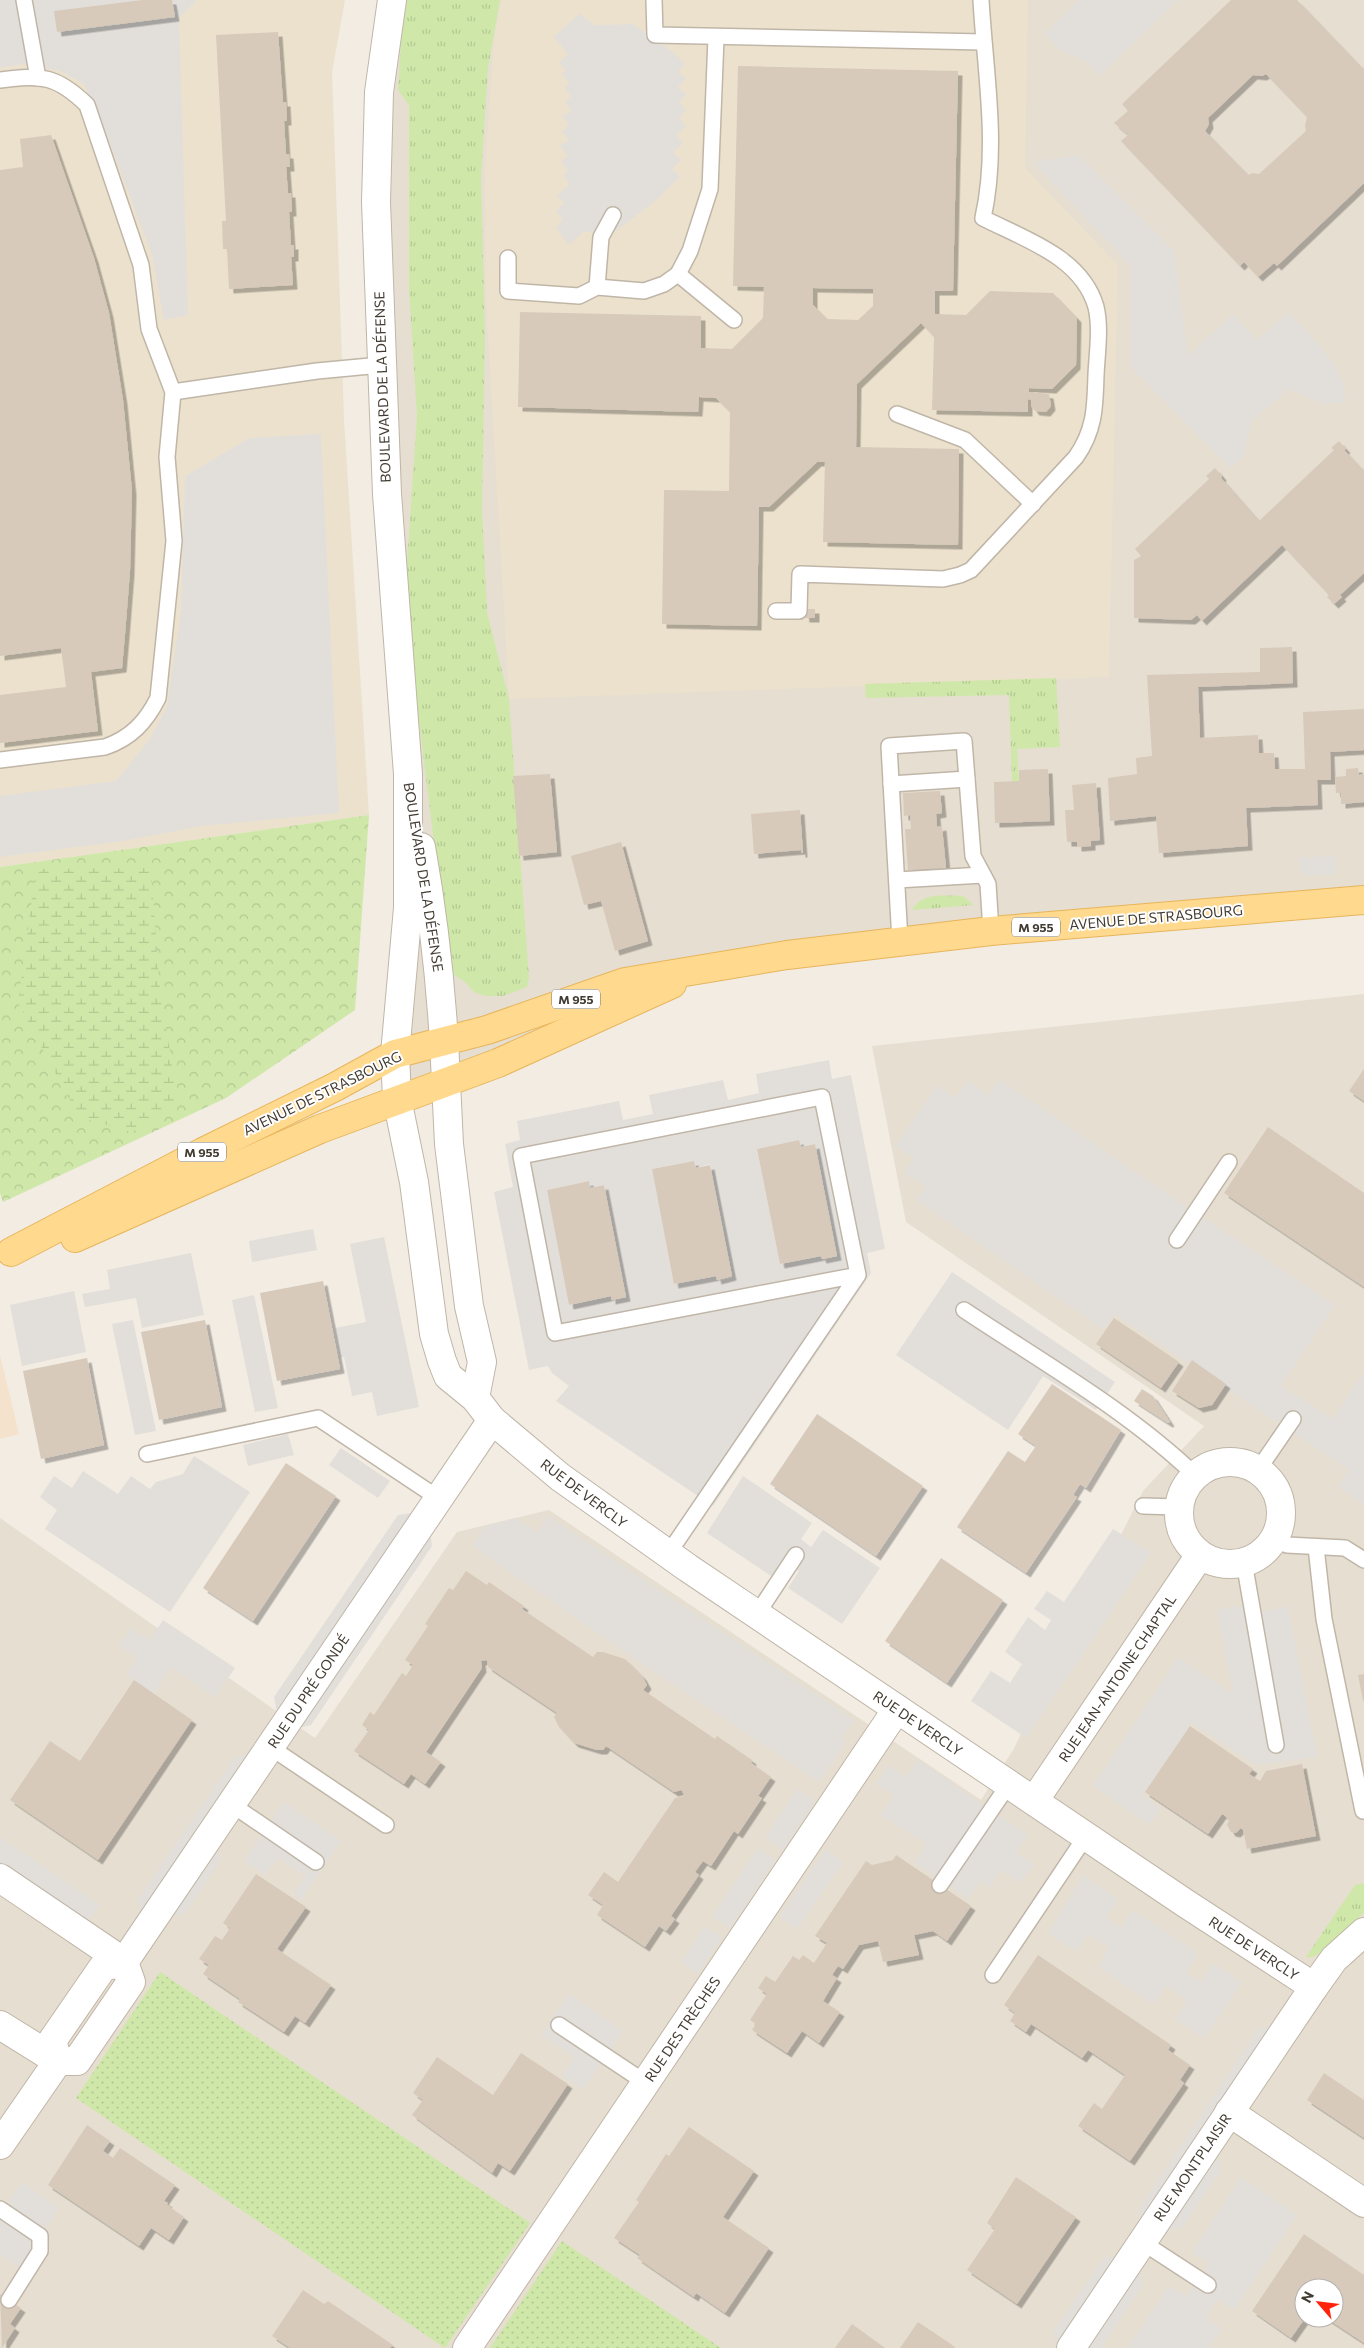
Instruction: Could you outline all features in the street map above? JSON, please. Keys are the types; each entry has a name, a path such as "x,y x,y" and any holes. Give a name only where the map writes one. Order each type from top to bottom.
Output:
{"main road":[{"name":"AVENUE DE STRASBOURG","path":"6,1254 203,1152 335,1087 395,1054 487,1030 625,982 710,966 900,941 991,931 1364,900"},
{"name":"AVENUE DE STRASBOURG","path":"6,1254 70,1240 320,1130 397,1099 498,1063 710,966"}],"street":[{"name":"BOULEVARD DE LA DÉFENSE","path":"392,0 379,92 376,202 381,365 392,573 408,774 408,908 395,1054 397,1099"},
{"name":"BOULEVARD DE LA DÉFENSE","path":"408,774 431,903 445,1040 446,1082"},
{"path":"446,1082 449,1144 469,1306 482,1362 474,1398"},
{"name":"RUE DE VERCLY","path":"397,1099 414,1182 434,1334 448,1376 474,1398 492,1420 560,1477 668,1554 1086,1836 1314,1986 1334,1959 1364,1932"},
{"name":"RUE DU PRÉ GONDÉ","path":"124,1962 492,1420"},
{"path":"1236,1462 1258,1470 1272,1483 1280,1501 1281,1520 1274,1539 1261,1554 1244,1562 1221,1563 1200,1555 1188,1542 1180,1525 1179,1507 1184,1490 1195,1475 1214,1464 1236,1462"},
{"name":"RUE JEAN-ANTOINE CHAPTAL","path":"1034,1801 1200,1555"},
{"name":"RUE DES TRÈCHES","path":"467,2348 897,1709"},
{"path":"0,1878 124,1962 130,1982 77,2060 58,2061 0,2025"},
{"name":"RUE MONTPLAISIR","path":"1071,2348 1314,1986"},
{"path":"0,2146 58,2061"},
{"path":"1229,2112 1364,2203"}],"lane":[{"path":"24,0 38,78"},
{"path":"654,0 655,35 716,38 983,42"},
{"path":"776,610 799,611 800,574 944,579 971,570 1076,458 1087,441 1094,418 1098,337 1096,308 1089,289 1080,274 1053,254 983,218 990,190 991,143 981,0"},
{"path":"508,258 508,291 579,296 597,288 644,291 664,284 678,274 690,251 710,189 716,38"},
{"path":"0,80 52,79 71,89 87,105 141,265 149,329 173,392 167,456 174,541 158,698 150,715 139,728 121,742 105,747 0,760"},
{"path":"597,288 601,237 613,215"},
{"path":"678,274 734,320"},
{"path":"173,392 317,371 381,365"},
{"path":"897,414 964,440 1033,504"},
{"path":"900,941 889,746 964,741 973,856 988,884 991,931"},
{"path":"891,784 967,779"},
{"path":"897,880 983,875"},
{"path":"668,1554 858,1275 822,1097 521,1156 555,1333 858,1275"},
{"path":"1177,1240 1229,1162"},
{"path":"964,1310 1122,1415 1168,1450 1195,1475"},
{"path":"147,1454 318,1418 438,1498"},
{"path":"1258,1470 1293,1418"},
{"path":"1143,1506 1179,1507"},
{"path":"1274,1539 1287,1546 1345,1548 1364,1560"},
{"path":"1316,1546 1324,1619 1363,1811"},
{"path":"757,1614 796,1555"},
{"path":"1244,1562 1276,1745"},
{"path":"270,1747 386,1825"},
{"path":"940,1885 1009,1784"},
{"path":"231,1804 316,1862"},
{"path":"993,1975 1086,1836"},
{"path":"559,2025 646,2082"},
{"path":"0,2209 40,2236 40,2252 9,2300"},
{"path":"1142,2242 1208,2285"}],"shaded area":[{"path":"0,0 345,0 332,72 344,420 369,815 0,867"},
{"path":"0,0 197,0 179,18 188,315 164,320 152,255 105,130 84,84 60,71 23,64 0,68"},
{"path":"392,0 1364,0 1364,900 710,966 397,1099 402,964 379,92"},
{"path":"501,0 1028,0 1025,168 1118,265 1109,677 509,699 486,299 485,168 494,40"},
{"path":"1079,0 1178,0 1100,76 1088,62 1062,51 1044,34"},
{"path":"579,14 595,25 633,24 673,52 685,64 678,72 686,79 678,87 686,95 679,102 686,110 679,118 686,126 676,135 683,143 673,152 681,160 672,169 680,177 654,202 616,231 583,232 569,245 556,227 563,219 556,211 564,203 557,195 570,184 563,176 568,171 561,162 568,155 560,146 569,140 562,132 569,125 563,117 571,110 565,102 571,96 565,88 569,83 562,74 566,70 559,63 568,54 554,37"},
{"path":"1079,155 1174,251 1188,356 1233,314 1257,340 1288,312 1321,347 1335,366 1344,384 1345,402 1322,404 1289,389 1251,422 1244,457 1230,468 1131,367 1131,266 1033,162"},
{"path":"321,434 339,813 202,826 123,841 0,857 0,796 116,781 150,739 167,706 181,612 185,476 250,438"},
{"path":"1299,855 1306,858 1335,855 1337,874 1305,876 1300,872"},
{"path":"1364,994 1364,2348 0,2348 0,1518 315,1738 457,1532 549,1510 981,1800 1013,1750 1143,1491 1204,1426 906,1222 872,1046"},
{"path":"829,1060 832,1079 851,1075 885,1249 867,1253 871,1273 713,1506 556,1401 569,1386 552,1373 548,1366 529,1370 494,1192 513,1187 505,1144 520,1140 517,1121 619,1101 623,1120 653,1114 649,1095 723,1080 728,1100 759,1093 756,1074","holes":["799,1140 801,1147 815,1144 837,1256 823,1261 821,1256 780,1264 757,1149","694,1161 696,1168 710,1164 732,1278 718,1281 716,1276 675,1284 652,1169","588,1181 590,1188 604,1185 626,1297 612,1302 611,1296 570,1305 547,1190"]},
{"path":"999,1079 1335,1305 1281,1386 1333,1419 1364,1372 1364,1505 1338,1487 1349,1470 1115,1314 1104,1330 916,1200 926,1186 904,1173 913,1158 896,1146 937,1085 955,1098 968,1080 988,1096"},
{"path":"313,1229 317,1250 252,1262 249,1241"},
{"path":"384,1237 419,1407 377,1416 372,1392 352,1396 344,1357 340,1358 335,1328 366,1322 350,1244"},
{"path":"191,1253 204,1315 142,1328 136,1298 85,1307 82,1294 110,1289 107,1270"},
{"path":"952,1272 1115,1382 1096,1410 1043,1376 1008,1430 896,1355"},
{"path":"74,1291 86,1352 22,1366 10,1305"},
{"path":"254,1295 278,1408 255,1412 232,1300"},
{"path":"133,1320 156,1431 135,1435 112,1324"},
{"path":"0,1355 19,1434 0,1439"},
{"path":"288,1434 294,1455 248,1466 243,1445"},
{"path":"341,1448 390,1481 378,1498 329,1465"},
{"path":"194,1456 250,1492 170,1612 45,1529 57,1510 40,1497 54,1476 72,1488 83,1471 118,1494 131,1476 150,1489 156,1482 183,1474"},
{"path":"743,1476 812,1523 801,1539 811,1547 823,1530 880,1568 842,1624 788,1588 799,1571 783,1560 771,1576 707,1533"},
{"path":"412,1513 277,1713 274,1697 398,1515"},
{"path":"548,1516 854,1720 841,1738 846,1742 819,1782 638,1661 472,1546 484,1527 515,1518 537,1533"},
{"path":"1113,1529 1151,1553 1026,1738 971,1701 991,1671 1010,1683 1022,1664 1005,1652 1028,1617 1045,1630 1051,1620 1034,1609 1047,1591 1064,1602"},
{"path":"430,1532 432,1546 311,1725 295,1729"},
{"path":"1238,1606 1265,1611 1288,1606 1317,1757 1256,1765 1192,1723 1142,1796 1161,1809 1149,1825 1093,1786 1178,1657 1233,1694 1217,1610"},
{"path":"163,1620 235,1668 214,1697 171,1667 154,1694 126,1675 137,1658 119,1646 131,1628 150,1640"},
{"path":"250,1753 141,1915 137,1901 234,1758"},
{"path":"918,1760 1028,1835 1016,1852 1034,1864 1020,1883 1002,1870 990,1887 981,1881 968,1899 915,1863 927,1844 880,1815 894,1796 876,1784 888,1765 906,1777"},
{"path":"797,1789 815,1801 783,1850 765,1838"},
{"path":"284,1802 341,1841 301,1900 293,1894 305,1876 278,1858 265,1875 244,1861"},
{"path":"0,1837 100,1905 87,1923 0,1864"},
{"path":"216,1847 221,1859 185,1914 170,1916"},
{"path":"758,1848 776,1860 730,1928 712,1916"},
{"path":"825,1849 843,1862 797,1929 779,1917"},
{"path":"1083,1875 1118,1900 1106,1918 1121,1928 1133,1910 1198,1953 1186,1972 1200,1982 1213,1963 1242,1982 1204,2038 1175,2019 1187,2001 1166,1986 1153,2004 1098,1967 1109,1948 1088,1934 1076,1952 1048,1933"},
{"path":"704,1926 722,1937 698,1974 681,1963"},
{"path":"569,1994 623,2031 583,2090 562,2076 574,2057 541,2035"},
{"path":"1272,2025 1141,2221 1138,2210 1258,2029"},
{"path":"1217,2156 1220,2171 1182,2228 1167,2231"},
{"path":"1241,2177 1297,2215 1234,2310 1217,2299 1205,2317 1222,2329 1209,2348 1128,2348 1169,2286 1187,2297 1209,2263 1192,2252"},
{"path":"22,2182 59,2208 20,2267 0,2254 0,2215"},
{"path":"1118,2255 1057,2347 1053,2332 1103,2259"},
{"path":"1141,2270 1143,2285 1101,2348 1088,2348"}],"green space":[{"path":"407,0 500,0 488,68 481,177 485,335 482,510 487,612 509,699 529,978 527,987 503,996 486,996 474,992 466,983 450,972 413,672 407,563 417,416 409,288 409,105 398,90 402,27"},
{"path":"1056,678 1060,747 1017,749 1019,781 1012,782 1009,695 866,698 865,684"},
{"path":"369,815 355,1010 226,1098 3,1202 0,1193 0,867"},
{"path":"151,868 159,982 178,1103 132,1132 79,1117 18,1003 36,869"},
{"path":"934,896 963,896 974,905 912,910 922,900"},
{"path":"1364,1883 1364,1913 1328,1947 1313,1957 1306,1957 1355,1885"},
{"path":"160,1972 530,2223 445,2348 76,2098"},
{"path":"562,2241 721,2348 490,2348"}],"building":[{"path":"142,0 172,0 175,17 57,32 54,11"},
{"path":"1231,0 1297,0 1364,70 1364,183 1277,266 1274,263 1258,277 1244,262 1240,266 1121,141 1128,135 1114,123 1128,111 1122,104","holes":["1266,74 1307,117 1306,131 1259,174 1253,173 1248,175 1205,131 1209,124 1208,118 1253,75 1262,76"]},
{"path":"278,32 283,102 286,102 287,121 284,121 286,154 289,154 290,167 286,167 288,193 291,193 292,212 289,212 291,245 294,245 294,257 291,257 293,285 229,289 227,249 223,249 222,221 226,221 216,35"},
{"path":"738,66 958,71 953,291 935,291 935,314 966,315 990,291 1053,293 1077,318 1076,365 1052,389 1029,388 1029,392 1049,394 1051,406 1046,412 1035,411 1031,406 1031,400 1028,399 1028,412 932,410 934,337 921,323 857,384 856,447 959,449 958,545 823,542 825,462 817,462 769,507 759,507 757,626 662,624 664,490 729,491 730,412 716,398 699,397 698,412 518,407 520,312 701,316 701,348 732,349 763,318 764,287 733,286","holes":["813,288 873,289 873,306 858,320 827,319 813,305"]},
{"path":"51,135 94,258 109,313 123,400 132,491 130,571 125,634 122,668 91,672 98,731 0,743 0,695 66,687 61,648 0,656 0,170 23,167 20,139"},
{"path":"1339,441 1346,449 1344,450 1364,471 1364,573 1340,595 1342,597 1334,604 1327,597 1329,595 1282,545 1202,621 1197,615 1191,620 1134,618 1134,560 1141,556 1135,549 1209,479 1206,476 1215,468 1222,476 1221,478 1259,521 1334,450 1331,448"},
{"path":"804,609 815,609 815,618 805,618"},
{"path":"1292,647 1293,683 1198,687 1200,738 1258,735 1259,753 1274,753 1275,769 1305,769 1303,712 1364,709 1364,750 1330,752 1331,780 1317,780 1318,805 1246,808 1248,846 1159,853 1156,816 1110,821 1108,778 1137,774 1136,758 1152,756 1147,675 1260,672 1260,648"},
{"path":"1358,768 1359,775 1364,774 1364,802 1341,804 1341,793 1336,793 1335,777 1346,776 1346,769"},
{"path":"1048,769 1050,821 995,823 994,782 1019,781 1019,770"},
{"path":"550,774 557,852 519,856 513,776"},
{"path":"1096,783 1100,840 1091,841 1091,846 1077,847 1077,842 1067,842 1065,810 1074,810 1072,785"},
{"path":"940,791 942,813 936,814 937,827 942,826 946,868 908,870 905,829 911,829 910,815 904,816 903,793"},
{"path":"800,810 803,853 801,853 801,850 754,854 751,814"},
{"path":"621,842 648,941 615,951 601,901 584,905 571,856"},
{"path":"1364,1069 1364,1101 1349,1091"},
{"path":"1268,1127 1364,1193 1364,1287 1224,1193"},
{"path":"799,1140 801,1147 815,1144 837,1256 822,1259 821,1256 780,1264 757,1149"},
{"path":"694,1161 696,1168 710,1165 732,1276 717,1280 716,1276 674,1284 652,1169"},
{"path":"589,1181 590,1188 604,1185 626,1297 611,1300 611,1296 569,1305 547,1190"},
{"path":"323,1281 340,1369 277,1381 260,1293"},
{"path":"1114,1318 1179,1362 1161,1388 1096,1344"},
{"path":"205,1320 222,1407 159,1420 141,1332"},
{"path":"87,1358 104,1445 41,1459 23,1371"},
{"path":"1192,1360 1226,1384 1212,1405 1199,1408 1172,1391"},
{"path":"1052,1384 1121,1430 1086,1488 1080,1484 1073,1495 1077,1497 1026,1573 957,1527 1008,1451 1025,1462 1036,1446 1018,1434"},
{"path":"1142,1389 1153,1396 1170,1422 1168,1423 1134,1401"},
{"path":"817,1414 923,1486 876,1556 770,1484"},
{"path":"286,1463 336,1496 253,1621 203,1588"},
{"path":"941,1558 1003,1600 947,1683 885,1641"},
{"path":"466,1571 487,1585 489,1582 524,1606 522,1609 593,1657 597,1652 603,1652 625,1659 642,1676 647,1685 643,1690 715,1739 717,1736 752,1760 751,1763 771,1777 758,1796 762,1798 738,1834 734,1831 711,1866 703,1861 695,1872 699,1875 671,1916 675,1919 666,1931 659,1926 645,1947 597,1915 603,1905 588,1895 604,1872 618,1882 675,1798 684,1796 682,1790 674,1792 606,1746 603,1750 597,1750 574,1743 559,1727 554,1717 557,1713 488,1667 487,1660 481,1661 482,1668 426,1752 441,1762 425,1784 411,1774 404,1784 354,1751 369,1730 362,1725 370,1712 374,1715 402,1673 406,1676 413,1665 405,1660 428,1626 425,1624 449,1588 453,1590"},
{"path":"1364,1674 1364,1701 1363,1701 1358,1675"},
{"path":"134,1680 192,1720 98,1860 10,1800 50,1741 80,1761"},
{"path":"1190,1726 1253,1769 1249,1774 1260,1781 1266,1771 1302,1764 1316,1836 1247,1849 1243,1830 1241,1828 1236,1833 1231,1832 1227,1825 1229,1820 1224,1815 1222,1814 1208,1834 1145,1792"},
{"path":"896,1855 971,1906 947,1941 933,1931 914,1935 919,1955 883,1962 878,1941 859,1945 843,1969 838,1966 832,1975 837,1978 823,2001 840,2012 819,2043 802,2031 787,2053 752,2030 756,2024 750,2020 767,1994 758,1988 766,1976 775,1982 793,1956 799,1960 803,1955 814,1963 827,1943 815,1936 866,1861 872,1865 893,1860"},
{"path":"256,1874 306,1907 277,1949 331,1985 305,2023 295,2016 284,2032 238,2002 240,1999 203,1974 209,1965 199,1959 215,1936 222,1940 230,1928 223,1923"},
{"path":"1038,1955 1171,2045 1168,2050 1190,2065 1180,2080 1184,2083 1130,2161 1078,2126 1094,2103 1102,2109 1125,2075 1088,2050 1082,2058 1031,2024 1026,2032 1010,2021 1015,2013 1004,2005"},
{"path":"521,2053 568,2084 510,2171 498,2163 492,2173 412,2115 423,2100 413,2093 437,2057 493,2095"},
{"path":"1324,2073 1364,2100 1364,2138 1307,2100"},
{"path":"87,2125 110,2141 103,2151 113,2158 120,2148 175,2185 164,2201 184,2217 169,2240 151,2228 139,2246 48,2185"},
{"path":"689,2127 754,2171 723,2217 769,2248 725,2313 696,2293 694,2297 637,2258 640,2255 614,2238 639,2202 636,2200 666,2154 669,2156"},
{"path":"1016,2177 1076,2217 1017,2304 967,2270 995,2229 987,2223"},
{"path":"1304,2234 1364,2275 1364,2343 1341,2328 1344,2328 1344,2278 1294,2278 1294,2328 1298,2328 1291,2338 1252,2311"},
{"path":"303,2290 324,2304 328,2301 393,2345 390,2348 290,2348 272,2336"},
{"path":"0,2294 21,2308 10,2324 15,2328 2,2348"},
{"path":"918,2322 948,2342 956,2348 900,2348"},
{"path":"852,2324 885,2348 835,2348"}]}
